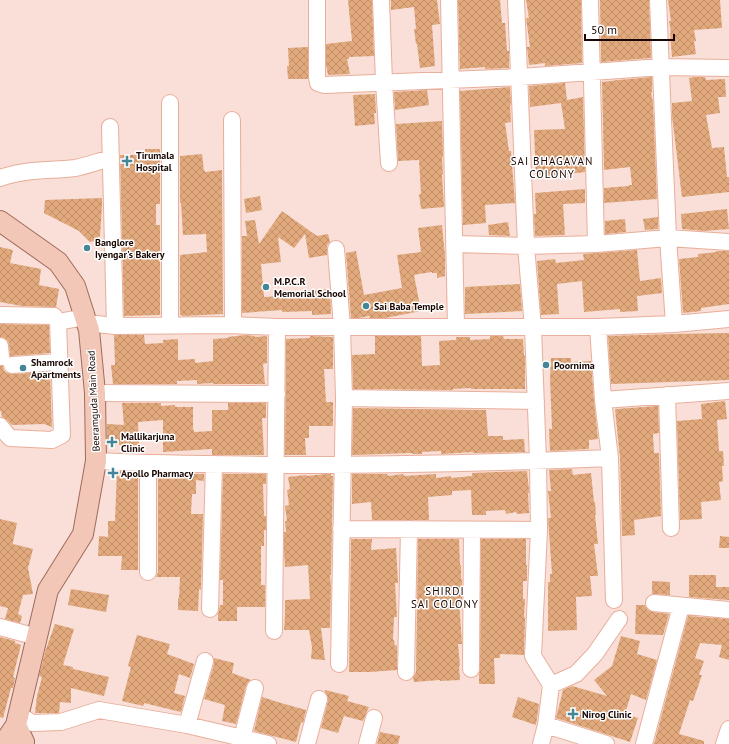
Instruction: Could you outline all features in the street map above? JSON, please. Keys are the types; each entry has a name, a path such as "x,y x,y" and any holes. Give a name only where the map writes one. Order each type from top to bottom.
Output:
{"main road":[{"name":"Beeramguda Main Road","path":"0,221 58,262 75,286 89,330 95,393 96,461 83,534 48,590 13,736"}],"street":[{"path":"317,0 317,77 318,82 324,85 520,77 661,67 729,68"},
{"path":"381,0 389,163"},
{"path":"449,0 456,327"},
{"path":"516,0 526,246 533,328 538,462 539,530 533,656 551,685 546,725 541,744"},
{"path":"590,0 596,244"},
{"path":"658,0 668,238 674,324"},
{"path":"170,103 170,325"},
{"path":"232,120 234,325"},
{"path":"110,127 115,326"},
{"path":"0,178 39,170 75,168 111,158"},
{"path":"454,244 526,246 596,244 668,238 729,242"},
{"path":"336,249 342,327 344,398 339,664"},
{"path":"0,315 54,316 58,322 62,435 52,440 10,438 0,426"},
{"path":"58,322 86,320 115,326 234,325 277,327 533,328 674,324 729,319"},
{"path":"274,631 277,327"},
{"path":"598,327 603,400 610,458 614,600"},
{"path":"4,356 59,362"},
{"path":"603,400 729,391"},
{"path":"95,393 277,394"},
{"path":"667,395 670,528"},
{"path":"344,398 536,401"},
{"path":"96,461 148,464 343,465 538,462 610,458"},
{"path":"148,464 148,572"},
{"path":"210,609 214,464"},
{"path":"341,529 539,530"},
{"path":"406,672 409,530"},
{"path":"471,669 472,530"},
{"path":"654,603 729,610"},
{"path":"644,744 681,606"},
{"path":"551,685 576,674 595,654 619,619"},
{"path":"0,627 36,637"},
{"path":"187,725 205,661"},
{"path":"242,738 255,688"},
{"path":"307,744 319,699"},
{"path":"13,736 32,723 61,722 99,710 187,725 268,744"},
{"path":"367,744 374,718"},
{"path":"546,725 606,744"},
{"path":"724,744 729,729"}],"building":[{"path":"348,0 372,0 374,56 349,57 349,59 347,59 350,74 328,75 326,65 326,44 352,41"},
{"path":"391,0 437,0 440,24 432,25 435,66 420,68 414,29 416,29 414,7 391,10"},
{"path":"458,0 500,0 502,23 505,23 507,51 509,51 509,68 485,69 485,67 460,69"},
{"path":"526,0 581,0 582,63 545,66 545,63 529,65 527,47 530,47 526,18 529,18"},
{"path":"600,0 649,0 651,58 601,62"},
{"path":"668,0 720,0 722,28 694,30 696,54 672,57 669,21 671,21"},
{"path":"308,47 308,79 288,79 288,48"},
{"path":"652,77 651,92 653,103 657,199 604,203 604,188 632,185 630,167 604,170 602,82"},
{"path":"705,77 706,80 725,79 726,97 718,97 720,113 706,115 712,148 724,147 727,177 729,177 729,192 682,197 672,116 672,103 692,101 689,78"},
{"path":"565,83 567,100 583,97 585,172 536,178 534,130 565,129 561,103 530,107 529,86"},
{"path":"510,87 511,122 505,123 509,151 511,151 515,203 485,205 486,223 463,225 460,91"},
{"path":"427,90 429,105 395,110 394,92"},
{"path":"375,94 375,124 355,126 353,95"},
{"path":"442,121 442,174 444,207 421,209 419,194 421,194 419,160 398,161 396,124"},
{"path":"145,149 160,149 160,204 156,204 156,225 160,225 160,315 124,316 120,155 145,155"},
{"path":"202,154 205,172 222,170 223,314 182,316 180,315 180,255 207,252 206,234 183,235 180,203 180,156"},
{"path":"585,189 585,203 563,204 565,235 535,236 535,193"},
{"path":"260,196 262,210 246,213 244,199"},
{"path":"102,198 100,236 94,241 90,242 79,231 44,213 45,200"},
{"path":"727,209 729,229 704,231 682,229 681,214"},
{"path":"282,211 317,236 328,234 330,242 327,245 327,255 309,258 305,234 294,248 278,237 281,262 261,264 264,297 281,296 281,292 330,289 331,314 312,315 312,311 282,312 282,310 242,313 242,236 247,236 245,221 255,220 259,244"},
{"path":"658,217 658,229 645,230 643,219"},
{"path":"625,219 626,232 605,234 605,221"},
{"path":"508,222 510,236 489,235 488,225"},
{"path":"442,225 445,276 437,278 437,273 432,272 414,275 421,311 385,318 370,318 369,316 351,318 346,253 356,251 364,295 402,288 397,255 421,252 418,228"},
{"path":"0,247 13,250 10,263 41,269 39,285 59,289 56,307 22,306 0,302"},
{"path":"637,250 640,281 661,278 662,293 637,296 638,311 620,312 620,309 584,312 582,281 557,284 559,314 541,315 537,261 555,259 556,263 584,260 583,254"},
{"path":"716,251 729,251 729,304 701,308 701,311 683,313 679,259 698,257 698,254 717,252"},
{"path":"520,284 522,311 465,314 465,287"},
{"path":"0,324 49,325 50,353 10,356 8,341 0,337"},
{"path":"729,333 729,380 611,384 608,336"},
{"path":"114,335 144,335 145,344 163,343 163,340 178,339 178,360 195,359 195,363 213,361 213,339 245,335 255,337 267,336 267,363 263,364 265,384 197,384 197,380 177,381 177,384 113,384 111,365 115,365"},
{"path":"310,336 333,337 333,369 324,369 326,402 333,402 333,426 309,426 309,438 305,438 306,455 285,455 286,339 310,338"},
{"path":"375,336 421,336 422,366 440,365 439,341 456,340 456,337 470,337 470,340 490,339 490,336 503,336 504,339 523,339 525,356 525,389 353,389 352,355 375,354"},
{"path":"551,358 571,358 571,362 591,361 598,439 589,440 589,449 550,451 549,429 552,429 550,378"},
{"path":"0,366 3,366 4,371 7,373 12,374 50,372 52,427 44,424 12,425 2,417 0,411"},
{"path":"725,401 727,419 717,420 719,451 723,451 724,466 722,466 723,481 719,482 721,500 701,502 702,519 680,520 677,421 702,419 701,404"},
{"path":"122,403 161,403 161,406 175,405 175,407 193,407 194,432 212,431 212,410 228,410 228,403 266,403 266,418 262,418 264,455 212,455 212,449 163,452 163,420 138,422 139,446 123,447 122,445 107,445 107,424 124,425"},
{"path":"658,406 659,433 653,434 654,453 659,453 661,516 634,520 635,535 622,536 620,458 615,409"},
{"path":"353,408 486,410 488,436 503,436 503,440 524,439 525,452 473,452 441,454 441,451 422,452 422,454 352,455"},
{"path":"572,469 573,475 591,473 598,544 594,544 598,576 590,576 592,596 576,597 577,630 548,631 548,582 550,582 550,574 552,574 548,518 551,518 548,491 551,491 549,470"},
{"path":"117,471 138,472 138,570 121,570 122,556 98,556 99,536 108,537 108,521 115,521"},
{"path":"527,471 529,513 517,514 516,512 506,514 505,510 486,511 486,515 472,515 471,490 452,491 452,495 428,497 429,520 372,520 371,502 352,504 352,474 387,474 388,476 403,474 404,476 436,474 436,478 451,476 451,478 472,476 472,473"},
{"path":"158,473 204,474 204,481 196,480 196,494 192,494 191,514 203,514 201,590 199,589 198,611 178,610 180,577 156,577 158,572"},
{"path":"223,474 266,474 266,484 263,484 266,530 264,530 264,546 261,546 261,585 265,585 265,607 237,607 237,621 218,621 220,605 223,605 223,580 220,580"},
{"path":"331,474 331,476 333,476 330,628 321,628 325,660 311,659 312,647 309,630 284,630 285,600 310,599 308,565 285,567 284,532 286,532 285,521 287,521 285,506 289,505 287,490 290,489 288,477"},
{"path":"0,519 17,523 13,544 33,549 28,568 33,594 23,595 18,614 22,616 20,623 5,619 8,608 0,606"},
{"path":"720,536 729,537 729,548 719,548"},
{"path":"351,539 372,539 371,550 396,548 398,583 395,583 397,617 394,617 393,640 395,646 397,645 397,670 349,672"},
{"path":"418,539 459,539 461,580 462,579 462,600 459,600 462,644 458,644 460,680 414,682 413,678 416,672"},
{"path":"481,539 526,539 527,581 523,581 523,599 525,599 524,655 500,654 500,658 494,658 495,684 479,684"},
{"path":"689,575 716,575 716,587 729,587 729,600 689,597"},
{"path":"652,581 670,582 670,595 652,594"},
{"path":"71,589 109,595 106,612 68,605"},
{"path":"636,605 645,605 648,610 653,612 669,614 663,635 635,634"},
{"path":"688,616 729,619 729,660 719,657 722,645 700,643 695,658 704,661 699,675 702,675 693,701 690,700 679,734 704,741 704,744 654,744"},
{"path":"55,624 74,629 63,665 73,667 73,669 109,677 104,696 71,688 71,703 60,702 59,713 35,713 37,696 42,677 39,676 46,649"},
{"path":"137,635 170,644 167,654 194,664 190,678 179,674 174,693 185,696 181,712 144,703 143,706 122,701 131,667 128,666"},
{"path":"621,636 640,641 637,654 657,660 646,700 631,694 625,714 638,718 630,742 556,718 563,690 572,686 607,696 594,680 612,666"},
{"path":"0,637 15,641 15,643 21,645 13,677 15,678 13,688 11,688 3,718 0,717"},
{"path":"214,658 234,663 232,673 251,680 246,686 236,724 222,721 225,705 204,699 214,664"},
{"path":"325,690 349,696 347,701 369,707 363,721 344,716 338,733 321,728 328,701"},
{"path":"262,697 306,710 296,742 254,731"},
{"path":"518,697 539,704 536,725 512,717"},
{"path":"380,732 400,736 398,744 377,744"}],"place":[{"name":"Tirumala Hospital","path":"127,161"},
{"name":"Banglore Iyengar's Bakery","path":"87,248"},
{"name":"M.P.C.R Memorial School","path":"266,287"},
{"name":"Sai Baba Temple","path":"366,306"},
{"name":"Poornima","path":"546,365"},
{"name":"Shamrock Apartments","path":"23,368"},
{"name":"Mallikarjuna Clinic","path":"112,442"},
{"name":"Apollo Pharmacy","path":"113,473"},
{"name":"Nirog Clinic","path":"573,714"}],"district":[{"name":"SAI BHAGAVAN COLONY","path":"552,167"},
{"name":"SHIRDI SAI COLONY","path":"445,597"}]}
